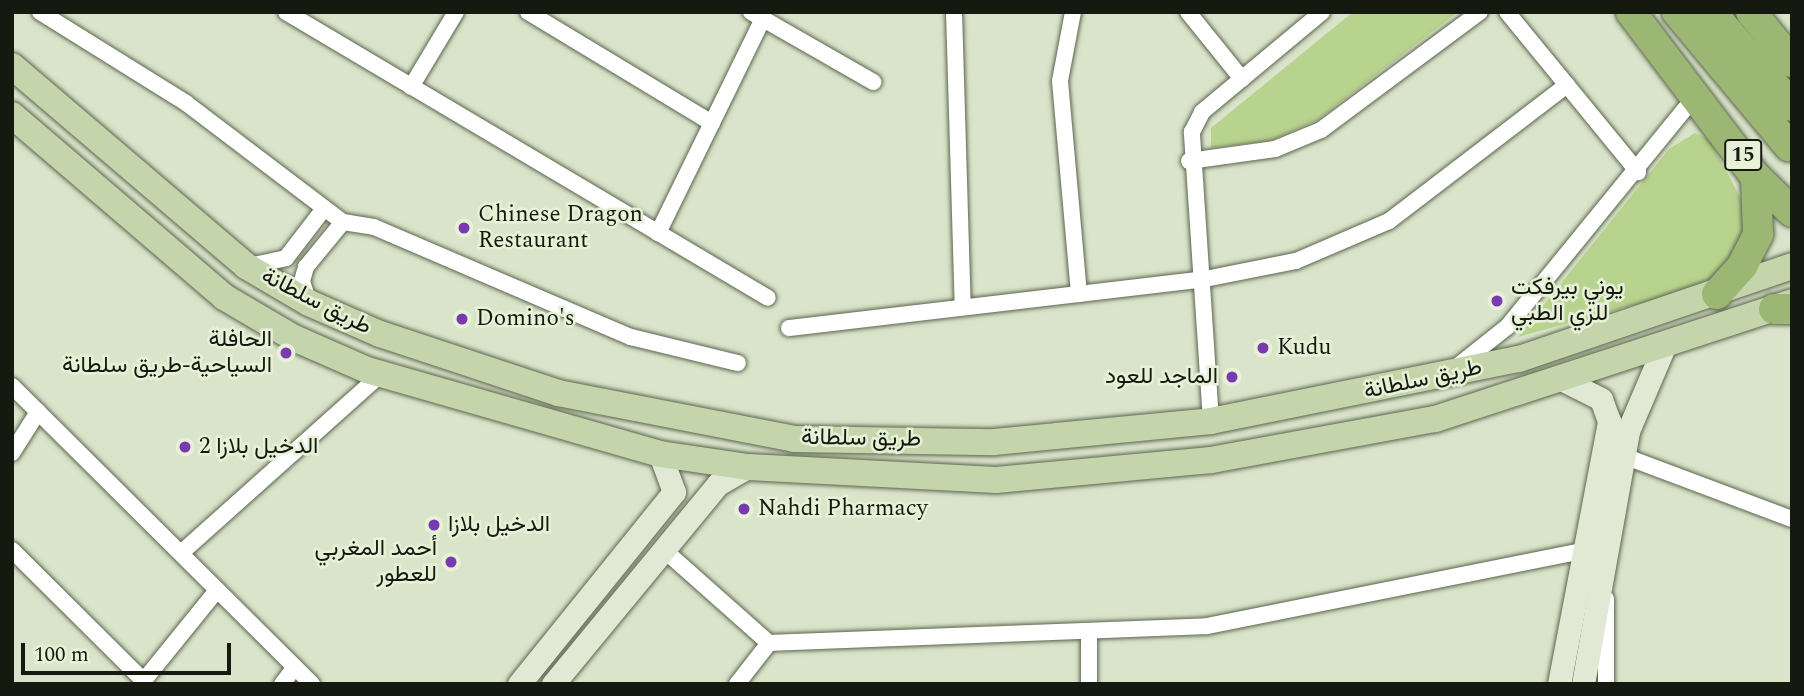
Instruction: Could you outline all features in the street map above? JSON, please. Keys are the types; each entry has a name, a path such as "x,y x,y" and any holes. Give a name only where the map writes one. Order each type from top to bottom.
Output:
{"highway":[{"name":"15","path":"1631,12 1697,94 1754,172 1792,212"},
{"path":"1677,12 1789,146"},
{"path":"1711,12 1792,107"},
{"path":"1751,12 1792,62"},
{"path":"1717,294 1742,266 1758,234 1754,172 1792,188"}],"main road":[{"name":"طريق سلطانة","path":"12,66 246,266 309,303 380,334 558,393 777,437 994,442 1211,421 1519,359 1717,294 1792,266"},
{"name":"طريق سلطانة","path":"12,115 224,297 294,338 381,374 660,454 748,467 996,480 1211,460 1435,419 1565,381 1786,307"}],"street":[{"path":"40,12 186,103 323,210 343,222 374,227 631,337 738,363"},
{"path":"411,86 456,12"},
{"path":"528,12 712,123"},
{"path":"954,12 963,307"},
{"path":"1073,12 1060,81 1080,294"},
{"path":"1188,12 1242,79"},
{"path":"1211,421 1189,161 1202,112 1322,12"},
{"path":"1189,161 1275,149 1321,130 1480,12"},
{"path":"1507,12 1638,172"},
{"path":"295,15 768,299"},
{"path":"658,233 712,123 757,16 873,82"},
{"path":"789,328 1200,280 1296,261 1389,221 1567,85"},
{"path":"1444,376 1507,327 1638,172 1697,94"},
{"path":"246,266 286,258 323,210"},
{"path":"309,303 302,281 306,267 343,222"},
{"path":"1559,684 1624,456 1663,349"},
{"path":"181,553 381,374"},
{"path":"1565,381 1601,399 1609,421 1583,684"},
{"path":"12,386 312,684"},
{"path":"12,453 38,412"},
{"path":"519,684 674,492 660,454"},
{"path":"1624,456 1792,519"},
{"path":"553,684 718,484 748,467"},
{"path":"663,549 769,643 1207,626 1595,553"},
{"path":"12,550 142,682 217,590"},
{"path":"1595,553 1606,684"},
{"path":"1089,632 1089,684"},
{"path":"737,684 769,643"},
{"path":"282,684 295,667"}],"green space":[{"path":"1353,12 1458,12 1317,120 1272,140 1211,148 1211,128"},
{"path":"1695,133 1709,139 1748,212 1748,230 1726,271 1688,290 1518,337 1669,149"}],"place":[{"name":"Chinese Dragon Restaurant","path":"464,228"},
{"name":"يوني بيرفكت للزي الطبي","path":"1497,301"},
{"name":"Domino's","path":"462,319"},
{"name":"Kudu","path":"1263,348"},
{"name":"الحافلة السياحية-طريق سلطانة","path":"286,353"},
{"name":"الماجد للعود","path":"1232,377"},
{"name":"الدخیل بلازا 2","path":"185,447"},
{"name":"Nahdi Pharmacy","path":"744,509"},
{"name":"الدخیل بلازا","path":"434,525"},
{"name":"أحمد المغربي للعطور","path":"451,562"}]}
